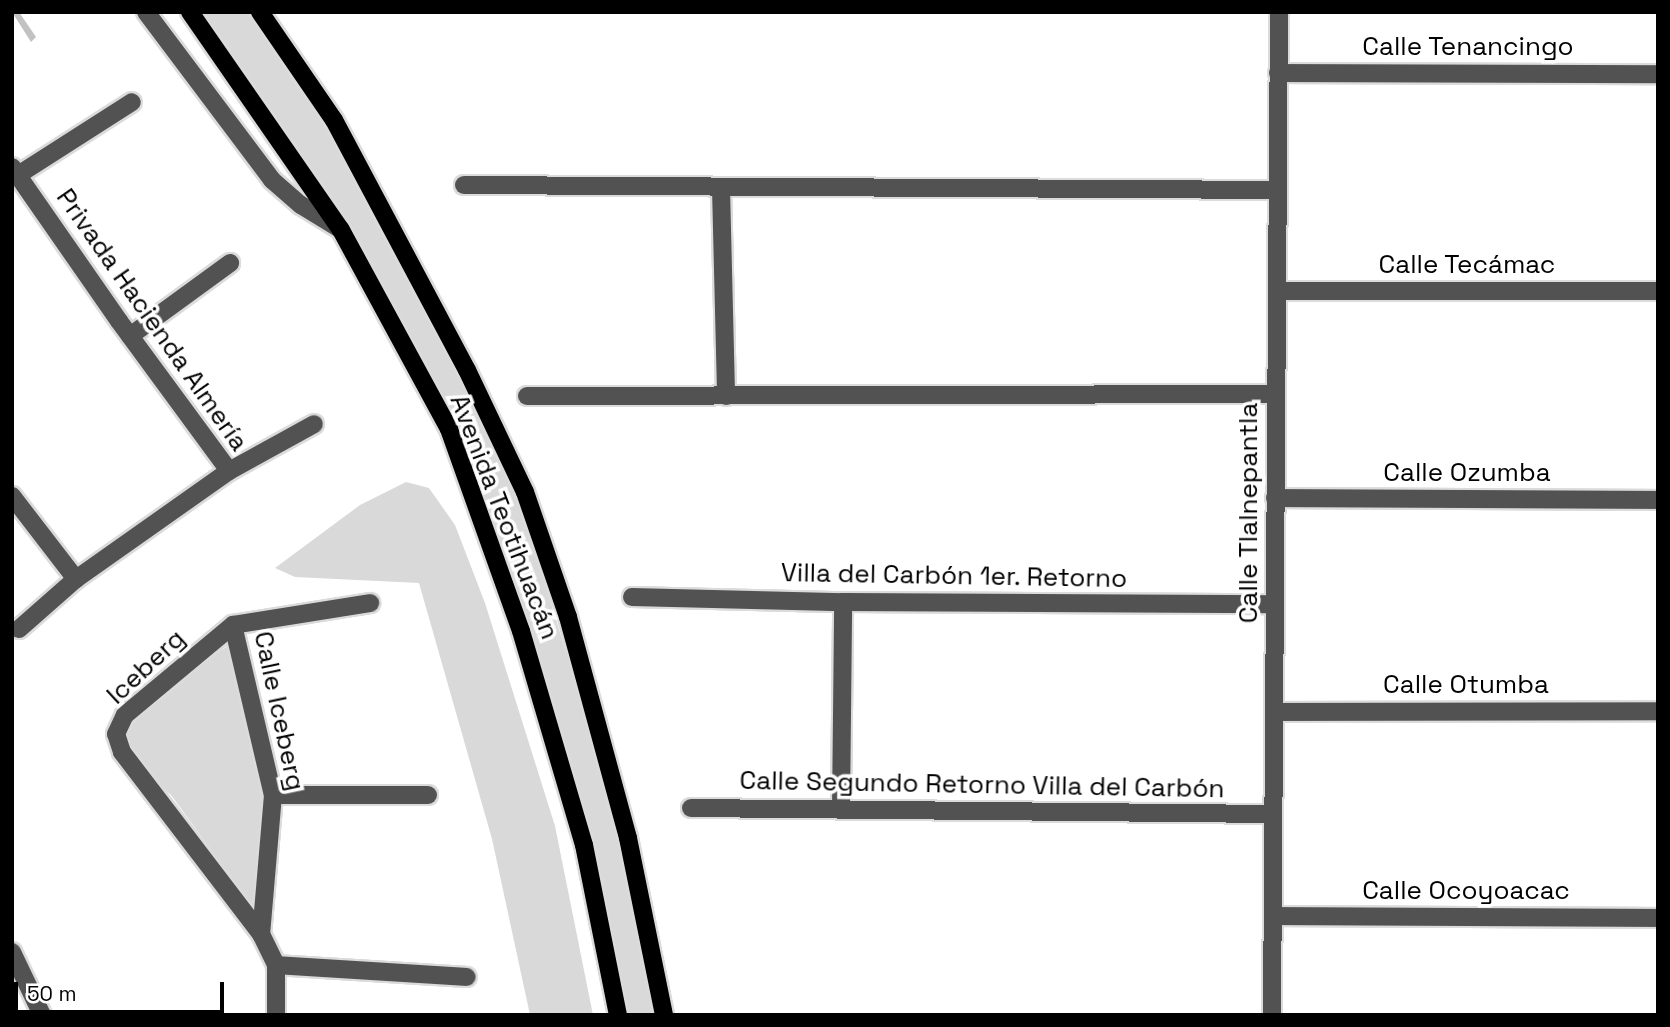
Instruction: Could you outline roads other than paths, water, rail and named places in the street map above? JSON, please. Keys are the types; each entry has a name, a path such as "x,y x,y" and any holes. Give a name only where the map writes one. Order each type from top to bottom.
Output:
{"main road":[{"name":"Avenida Teotihuacán","path":"190,12 341,230 449,429 522,631 584,845 618,1015"},
{"name":"Avenida Teotihuacán","path":"260,12 334,120 467,370 525,492 568,617 628,838 664,1015"}],"street":[{"path":"146,12 272,180 301,205 341,230"},
{"name":"Calle Tlalnepantla","path":"1272,1015 1279,12"},
{"name":"Calle Tenancingo","path":"1278,73 1658,74"},
{"path":"15,171 132,102"},
{"name":"Privada Hacienda Almería","path":"15,171 130,336 229,471 76,579 19,629"},
{"path":"464,185 1277,190"},
{"path":"721,188 726,396"},
{"path":"130,336 230,263"},
{"name":"Calle Tecámac","path":"1277,291 1658,290"},
{"path":"527,396 1276,394"},
{"path":"229,471 314,424"},
{"path":"12,496 76,579"},
{"name":"Calle Ozumba","path":"1275,498 1658,500"},
{"name":"Villa del Carbón 1er. Retorno","path":"632,597 844,602 1275,604"},
{"path":"841,810 844,602"},
{"path":"233,625 370,603"},
{"name":"Calle Iceberg","path":"233,625 273,795 261,934"},
{"name":"Iceberg","path":"233,625 125,715 116,734 121,752 261,934"},
{"name":"Calle Otumba","path":"1274,712 1658,712"},
{"path":"273,795 428,795"},
{"name":"Calle Segundo Retorno Villa del Carbón","path":"691,808 1273,814"},
{"name":"Calle Ocoyoacac","path":"1274,916 1658,918"},
{"path":"261,934 276,965 276,1015"},
{"path":"13,955 42,1015"},
{"path":"276,965 467,977"}]}
